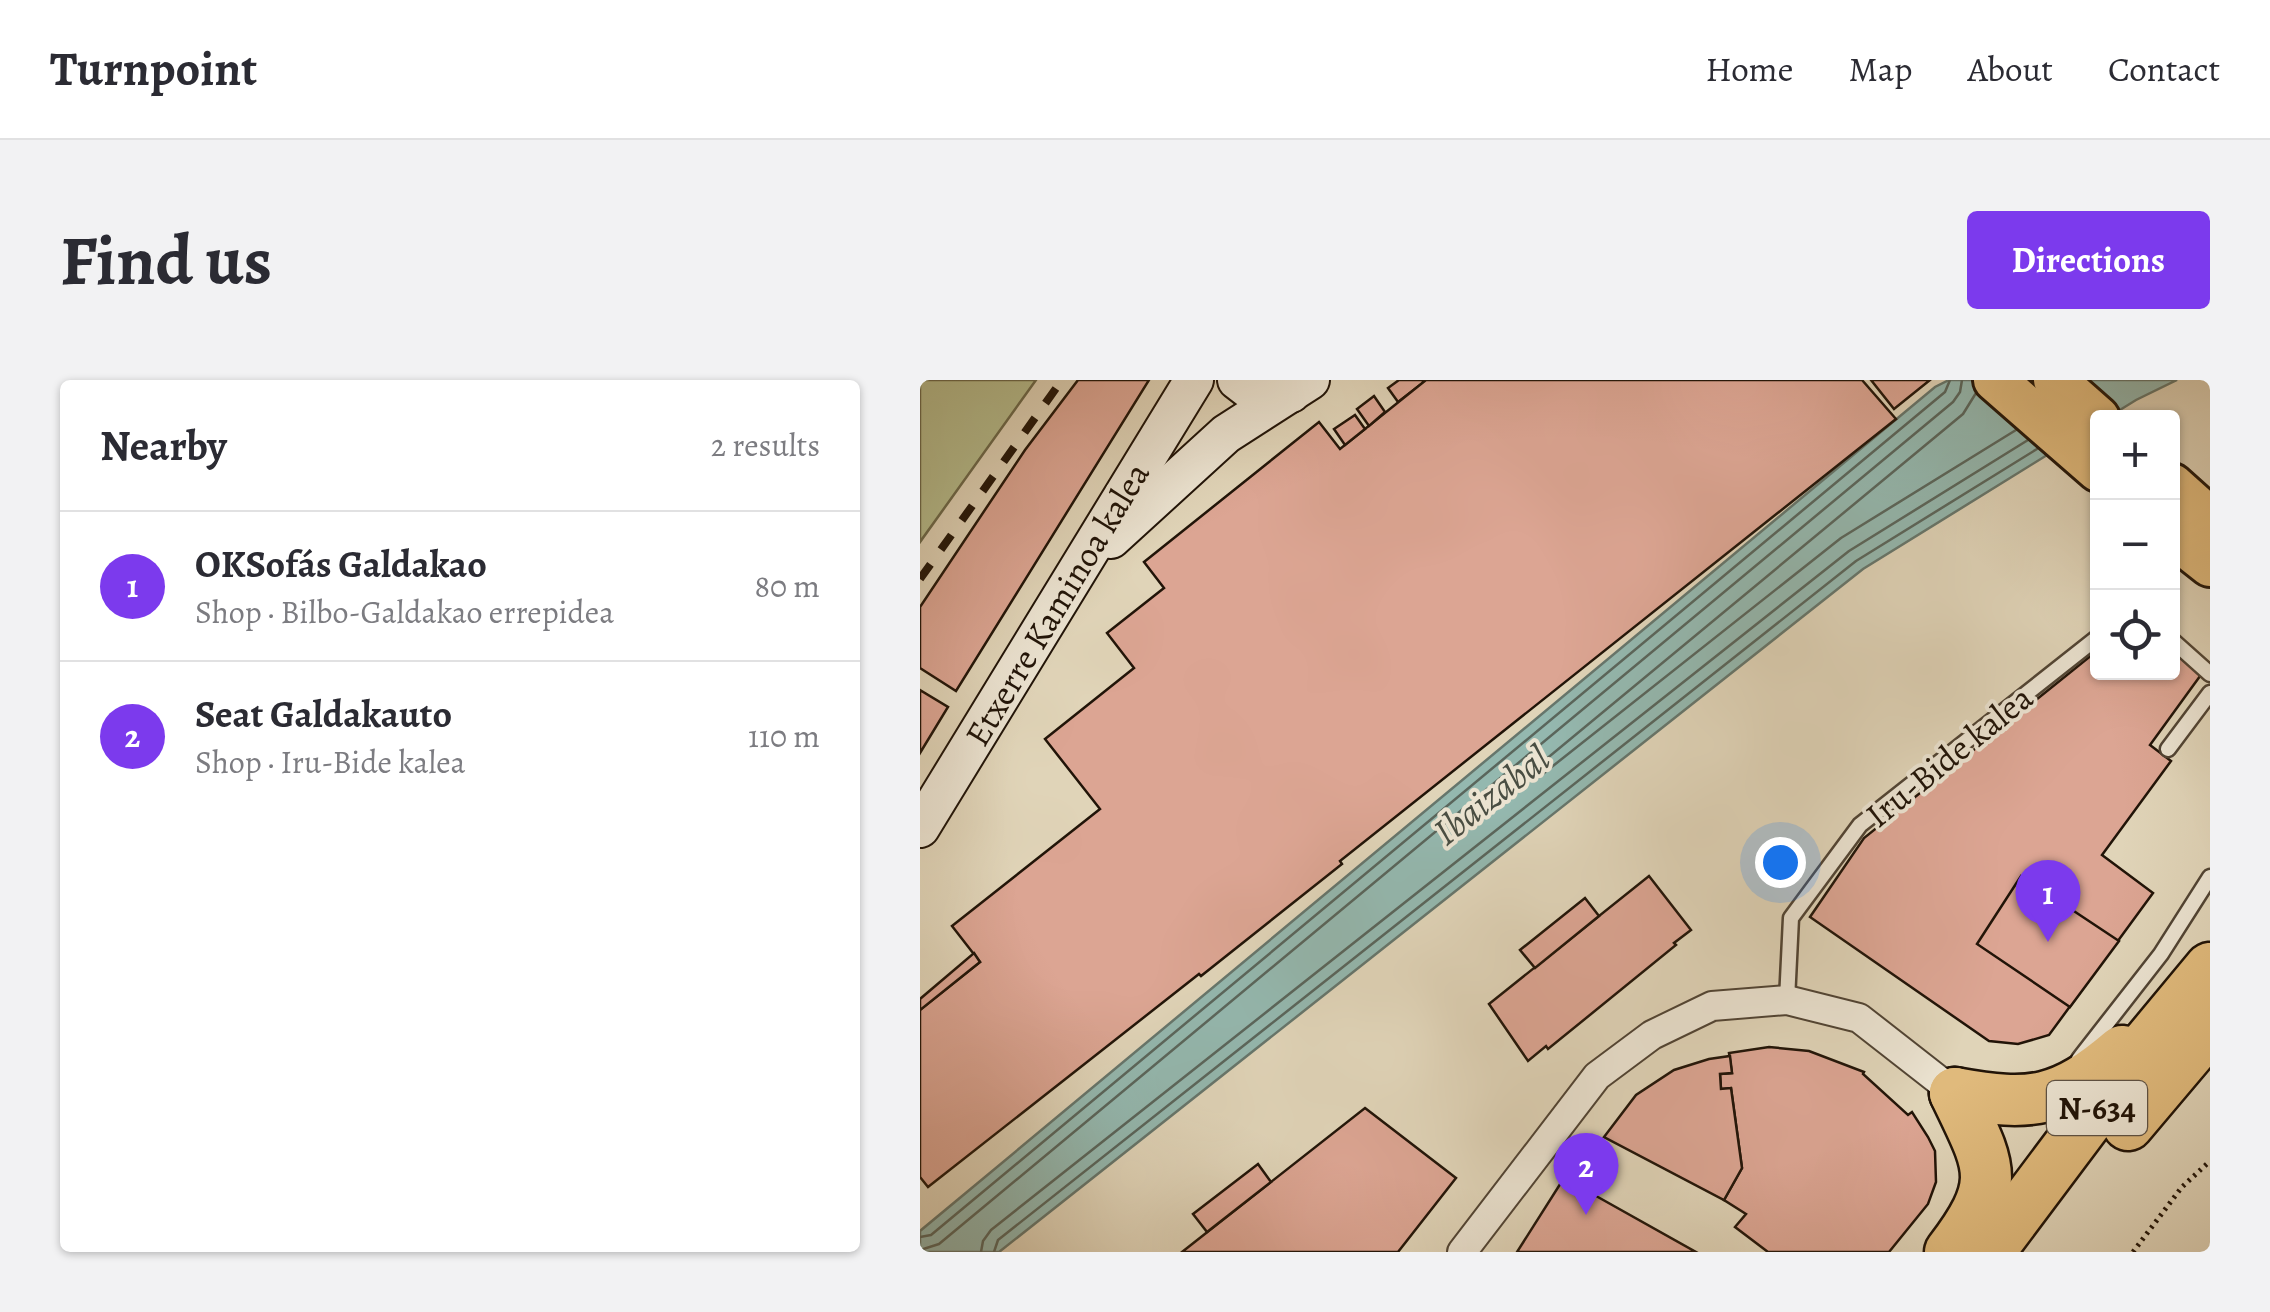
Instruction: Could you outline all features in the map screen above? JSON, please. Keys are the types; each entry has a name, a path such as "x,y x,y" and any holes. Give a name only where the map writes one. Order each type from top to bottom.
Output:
{"highway":[{"path":"1955,1092 1997,1100 2062,1094 2104,1067 2200,1018"},
{"name":"N-634","path":"1989,1252 2200,1018"},
{"name":"N-634","path":"2031,1252 2200,1018"},
{"path":"1955,1092 1983,1152 1988,1176"},
{"path":"1950,1252 1974,1220 1988,1176 2048,1098"}],"main road":[{"path":"1995,380 2090,463"},
{"path":"2055,380 2090,411"},
{"path":"2180,492 2210,519"},
{"path":"2180,541 2210,565"}],"street":[{"name":"Etxerre Kaminoa kalea","path":"920,828 1194,380"},
{"path":"1237,380 1250,390 1301,386"},
{"path":"1076,571 1226,434 1301,386"},
{"path":"1172,415 1188,428 1206,435 1226,434"},
{"path":"1462,1252 1597,1076 1652,1036 1712,1006 1788,1000 1859,1018 1955,1092"}],"lane":[{"path":"2180,488 2210,497"},
{"name":"Iru-Bide kalea","path":"1788,1000 1791,918 1860,825 2090,643"},
{"path":"2180,647 2210,674"},
{"path":"2168,750 2210,693"},
{"path":"2048,1098 2160,954 2210,877"}],"path":[{"path":"2133,1252 2182,1187 2210,1161"}],"green space":[{"path":"920,380 1036,380 920,542"}],"water":[{"name":"Ibaizabal","path":"1949,380 2177,380 2120,410 2090,410 2090,428 1863,569 999,1252 920,1252 920,1231 1935,387"}],"building":[{"path":"1078,380 1149,380 956,691 920,668 920,607 1025,450"},
{"path":"1399,380 1424,382 1398,402 1388,388"},
{"path":"1426,380 1862,380 1896,419 1201,976 928,1187 920,1177 920,1010 980,962 952,926 1100,809 1045,739 1134,668 1107,633 1164,588 1144,562 1319,422 1340,449"},
{"path":"1871,380 1930,380 1894,409"},
{"path":"1374,396 1385,412 1369,426 1357,409"},
{"path":"1355,415 1365,429 1345,445 1334,429"},
{"path":"2180,655 2203,672 2150,745 2171,761 2102,855 2153,893 2049,1035 2018,1044 1989,1041 1810,917 1864,838 2090,656 2090,680 2180,680"},
{"path":"920,690 948,707 920,753"},
{"path":"1649,876 1691,930 1548,1049 1546,1046 1528,1061 1489,1004"},
{"path":"2021,876 2119,941 2070,1007 1977,944"},
{"path":"1585,898 1599,916 1535,968 1520,950"},
{"path":"974,953 980,962 920,1010 920,999"},
{"path":"1769,1047 1809,1051 1864,1072 1908,1115 1912,1112 1928,1137 1935,1151 1936,1182 1928,1204 1889,1252 1768,1252 1735,1227 1746,1214 1724,1200 1742,1168 1731,1088 1721,1089 1720,1074 1732,1073 1729,1053"},
{"path":"1730,1056 1732,1073 1720,1074 1721,1089 1731,1088 1742,1168 1724,1200 1604,1137 1636,1095 1674,1070"},
{"path":"1365,1108 1456,1178 1398,1252 1182,1252"},
{"path":"1258,1164 1271,1182 1207,1232 1193,1214"},
{"path":"1564,1178 1696,1252 1517,1252"}],"railway":[{"path":"920,579 1062,380"}],"place":[{"name":"OKSofás Galdakao","path":"2048,942"},
{"name":"Seat Galdakauto","path":"1586,1215"}]}
